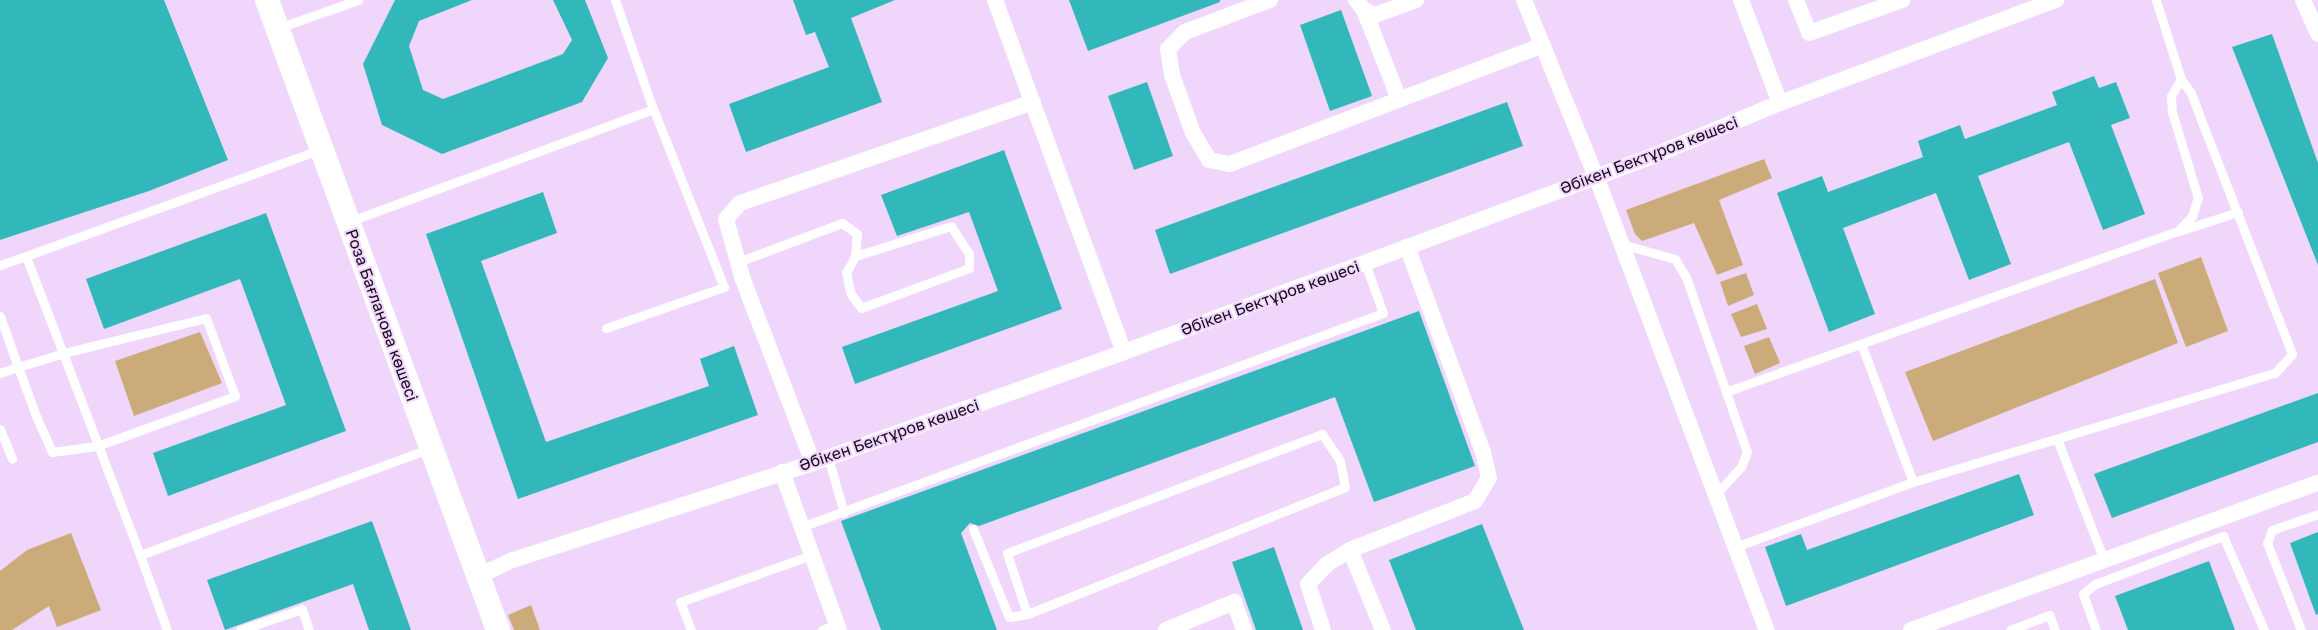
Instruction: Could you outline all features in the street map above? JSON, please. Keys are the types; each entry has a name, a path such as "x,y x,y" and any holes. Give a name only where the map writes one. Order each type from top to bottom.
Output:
{"street":[{"name":"Роза Бағланова көшесі","path":"266,0 498,630"},
{"path":"995,0 1124,352"},
{"path":"1270,0 1185,32 1168,49 1172,75 1184,108 1209,160 1230,164 1543,45"},
{"path":"1360,5 1375,15 1416,0"},
{"path":"1524,0 1596,176 1716,494 1738,546 1767,630"},
{"path":"1741,0 1780,103"},
{"path":"1796,0 1809,33 1902,0"},
{"name":"Әбікен Бектұров көшесі","path":"478,576 513,560 820,460 1124,352 1596,176 1780,103 2056,0"},
{"path":"2304,0 2318,34"},
{"path":"1360,5 1399,99"},
{"path":"820,460 743,280 726,219 740,203 1033,102"},
{"path":"1323,630 1308,584 1327,564 1350,550 1475,501 1489,478 1483,452 1407,247"},
{"path":"782,472 833,628"},
{"path":"1912,630 2318,483"},
{"path":"1350,550 1383,630"},
{"path":"1166,630 1234,602 1244,630"}],"lane":[{"path":"277,28 358,0"},
{"path":"615,0 653,109 724,287"},
{"path":"1738,546 1914,482 2275,373 2292,354 2238,212 2182,79 2156,0"},
{"path":"2178,231 2192,216 2198,198 2172,112 2171,96 2182,79"},
{"path":"348,222 653,109"},
{"path":"0,265 321,149"},
{"path":"1728,391 2178,231 2238,212"},
{"path":"738,262 842,223 857,234 855,256 846,273 851,294 861,308 969,268 970,254 951,226 855,256"},
{"path":"1622,244 1675,259 1686,277 1728,391 1747,452 1741,467 1716,494"},
{"path":"26,256 167,630"},
{"path":"801,527 844,513 1383,313 1365,263"},
{"path":"606,328 743,280"},
{"path":"0,316 18,367 52,452 97,446 235,396 206,318 64,353 18,367 0,373"},
{"path":"1862,344 1914,482"},
{"path":"0,429 12,459"},
{"path":"973,528 1009,616 1027,614 1345,487 1340,461 1322,434 1007,553 1027,614"},
{"path":"2058,439 2104,560"},
{"path":"140,555 431,448"},
{"path":"820,460 844,513"},
{"path":"2301,630 2267,543 2272,530 2318,514"},
{"path":"2096,630 2083,594 2095,584 2222,536 2264,630"},
{"path":"691,630 680,602 811,556"},
{"path":"240,630 302,609 309,630"},
{"path":"2010,630 2049,615 2054,630"}],"shaded area":[{"path":"1764,159 1772,178 1719,200 1743,265 1717,275 1694,223 1642,241 1635,234 1626,210"},
{"path":"2201,257 2228,331 2186,347 2158,273"},
{"path":"1746,273 1754,295 1728,306 1720,282"},
{"path":"2155,279 2178,343 1933,441 1905,372"},
{"path":"1757,304 1767,329 1741,337 1731,314"},
{"path":"200,332 222,383 134,416 115,361"},
{"path":"1769,337 1780,363 1755,374 1744,346"},
{"path":"71,533 101,610 57,627 49,606 12,630 0,630 0,571 27,550"},
{"path":"531,605 540,630 514,630 508,615"}],"building":[{"path":"0,0 164,0 228,160 149,191 0,240"},
{"path":"395,0 472,0 419,21 409,46 423,90 443,99 563,54 572,40 553,0 585,0 608,58 582,102 442,154 382,125 363,64"},
{"path":"793,0 895,0 851,18 882,102 746,152 729,104 829,67 815,32 806,35"},
{"path":"1069,0 1220,0 1220,2 1088,51"},
{"path":"1341,10 1372,96 1330,111 1300,25"},
{"path":"2272,34 2318,163 2318,265 2232,47"},
{"path":"2094,76 2099,88 2116,82 2130,118 2111,125 2145,214 2103,230 2069,142 1978,176 2011,264 1969,280 1936,193 1843,228 1875,314 1829,332 1777,193 1822,176 1828,192 1923,157 1918,141 1960,125 1965,139 2057,105 2052,92"},
{"path":"1147,82 1173,156 1134,170 1108,96"},
{"path":"1507,102 1523,146 1170,274 1155,230"},
{"path":"1004,150 1062,309 855,384 842,347 998,291 969,212 897,236 881,195"},
{"path":"543,192 557,233 481,261 546,442 709,386 700,359 734,346 758,415 518,499 426,234"},
{"path":"266,213 346,431 168,496 153,453 286,405 240,279 104,329 86,279"},
{"path":"1419,311 1475,466 1374,502 1335,397 979,526 970,523 961,533 997,630 881,630 841,521"},
{"path":"2318,393 2318,442 2112,518 2094,474"},
{"path":"2019,474 2034,515 1786,606 1765,547 1801,534 1807,550"},
{"path":"372,521 411,630 369,630 353,584 225,630 207,580"},
{"path":"1482,524 1524,630 1416,630 1389,560"},
{"path":"2318,532 2318,614 2316,615 2290,543"},
{"path":"1274,547 1303,630 1256,630 1232,562"},
{"path":"2209,561 2235,630 2128,630 2115,596"}]}
